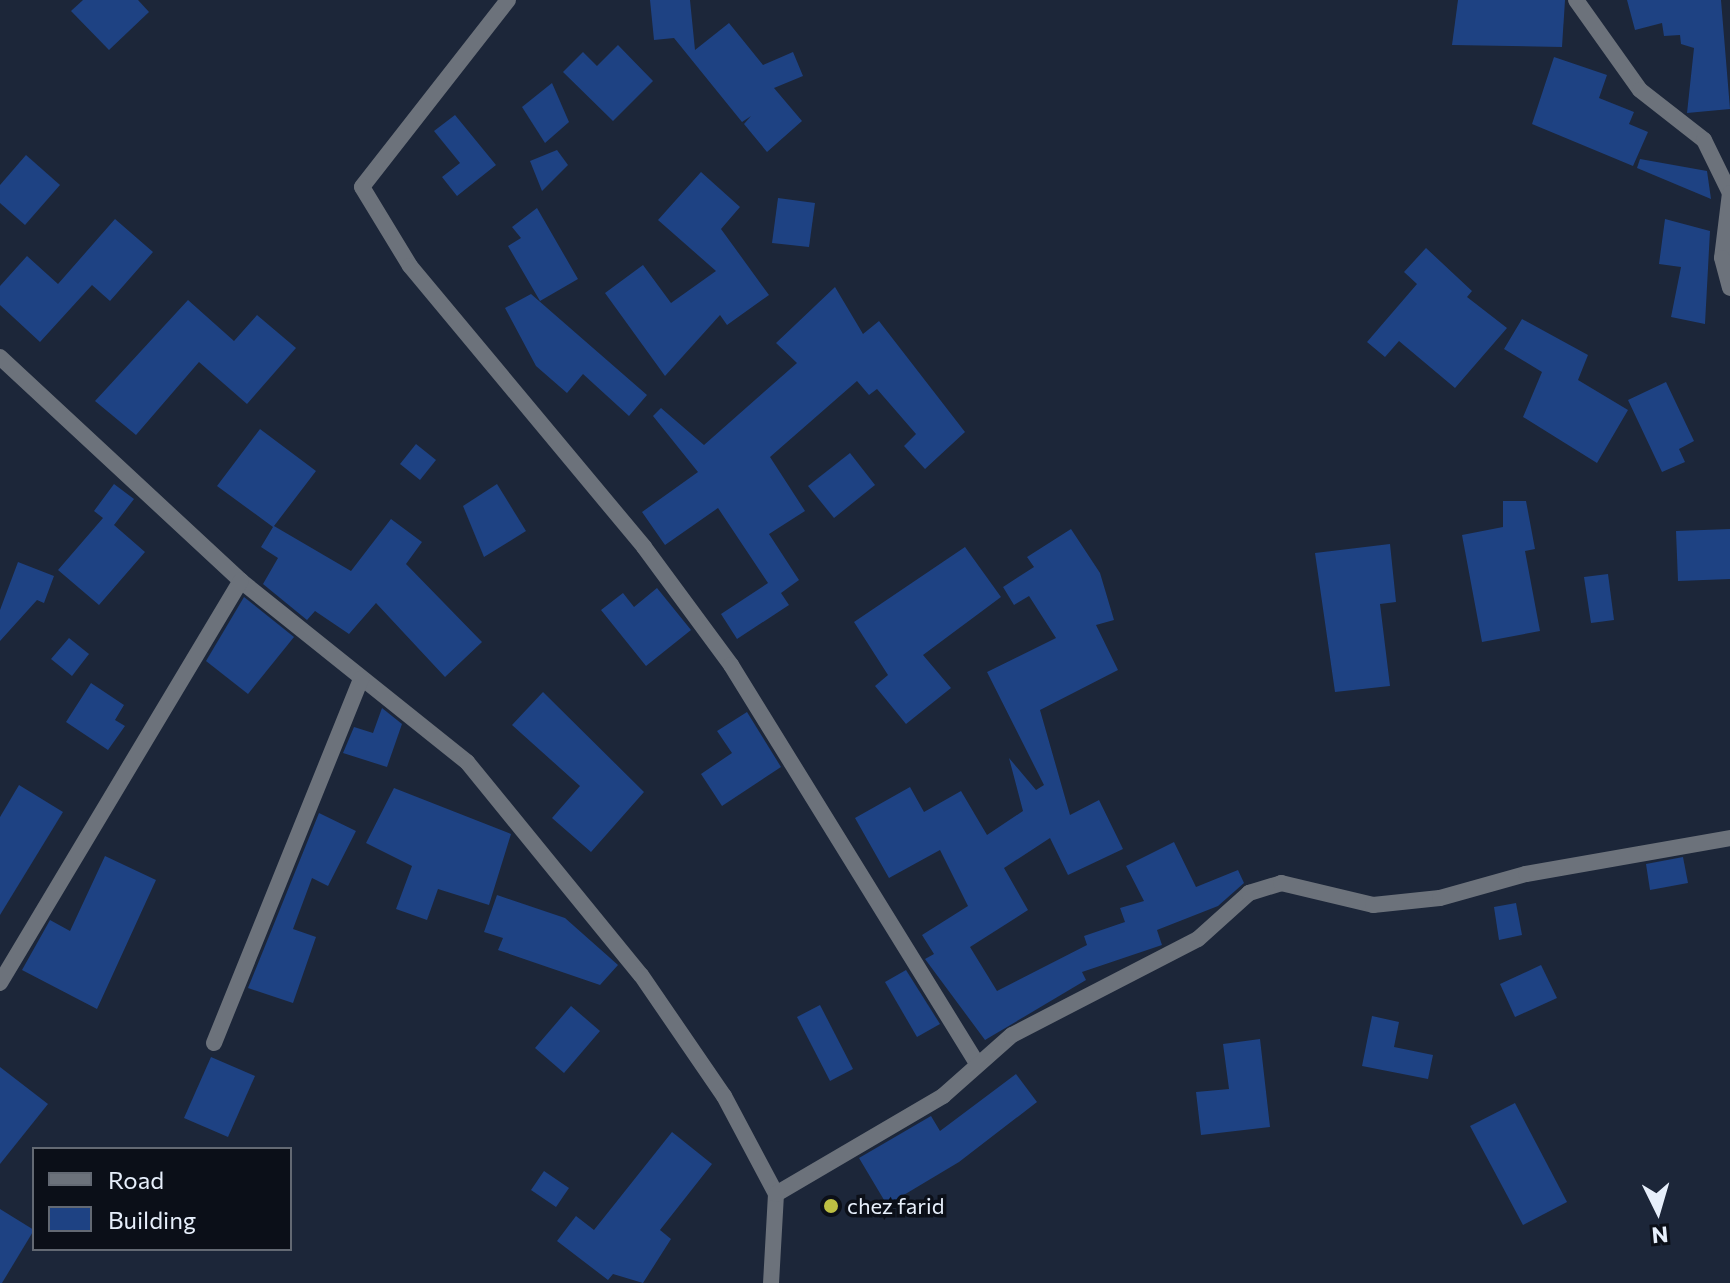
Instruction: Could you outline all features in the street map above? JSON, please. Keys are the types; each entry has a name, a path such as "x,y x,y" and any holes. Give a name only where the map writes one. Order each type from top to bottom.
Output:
{"street":[{"path":"508,0 362,187 410,266 644,547 731,665 977,1063"},
{"path":"1576,0 1640,90 1704,140 1730,193 1722,258 1730,288"},
{"path":"0,357 241,581 467,762 641,975 724,1096 776,1194 771,1283"},
{"path":"0,983 241,581"},
{"path":"214,1043 361,679"},
{"path":"776,1194 892,1129 977,1063 1081,996 1198,939 1249,893 1281,883 1373,905 1730,838"}],"building":[{"path":"83,0 138,0 149,12 109,50 71,11"},
{"path":"650,0 690,0 695,50 729,23 763,65 793,52 803,76 774,88 802,121 767,152 744,124 751,116 742,122 674,38 654,40"},
{"path":"1458,0 1565,0 1562,47 1452,45"},
{"path":"1627,0 1721,0 1730,109 1687,113 1694,48 1681,44 1680,35 1664,36 1662,23 1635,30"},
{"path":"618,45 653,81 613,121 563,72 583,52 597,66"},
{"path":"1554,57 1607,75 1599,98 1634,112 1629,124 1648,132 1633,166 1532,124"},
{"path":"552,83 569,122 545,143 522,107"},
{"path":"455,115 496,165 457,196 442,177 460,163 434,131"},
{"path":"557,150 568,165 542,191 530,161"},
{"path":"26,155 60,185 25,225 0,203 0,185"},
{"path":"1640,159 1707,171 1711,199 1637,168"},
{"path":"701,172 740,207 721,229 769,295 727,325 720,315 665,376 605,293 643,265 671,303 716,271 658,220"},
{"path":"778,198 815,203 809,247 772,243"},
{"path":"537,208 578,279 540,301 508,246 521,238 512,227"},
{"path":"115,219 153,252 110,301 92,285 40,342 0,305 0,286 27,256 58,284"},
{"path":"1665,219 1710,231 1705,324 1671,317 1681,267 1659,264"},
{"path":"1426,248 1472,291 1467,297 1507,328 1455,388 1399,341 1385,357 1367,342 1417,284 1404,272"},
{"path":"835,287 863,334 879,321 965,432 925,469 904,446 916,434 877,389 869,395 857,381 770,457 805,511 769,534 799,580 781,593 789,605 737,639 721,614 768,583 718,508 665,545 642,512 698,472 653,416 661,408 704,445 797,363 776,343"},
{"path":"531,294 647,395 629,416 583,374 567,393 536,366 505,308"},
{"path":"188,300 234,341 257,315 296,348 247,404 199,362 136,435 95,401"},
{"path":"1522,319 1588,355 1578,380 1628,410 1597,463 1523,417 1542,372 1504,349"},
{"path":"1666,382 1694,441 1679,449 1685,462 1662,472 1628,400"},
{"path":"260,429 316,471 274,526 351,571 391,519 422,542 406,564 482,642 445,677 376,603 349,634 315,611 307,620 263,584 278,558 261,547 273,527 217,486"},
{"path":"416,444 436,460 420,480 400,464"},
{"path":"850,453 875,485 834,518 808,486"},
{"path":"114,484 134,499 114,525 145,552 99,605 58,570 103,518 94,511"},
{"path":"497,484 526,531 484,557 463,506"},
{"path":"1503,501 1526,501 1535,549 1525,551 1540,631 1482,642 1462,535 1503,527"},
{"path":"1071,529 1100,573 1114,620 1096,625 1118,670 1040,710 1070,815 1099,800 1123,849 1068,875 1050,838 1004,868 1028,910 970,947 997,991 1087,945 1084,936 1125,922 1120,908 1144,901 1126,866 1174,842 1196,887 1238,870 1244,883 1218,906 1157,930 1162,945 1082,972 1086,980 985,1040 925,959 934,954 922,935 968,906 940,850 889,878 855,818 910,787 924,812 961,791 987,835 1023,811 1009,758 1036,790 1044,785 987,672 1056,638 1029,596 1014,605 1003,587 1034,567 1027,557"},
{"path":"1730,529 1730,579 1678,581 1676,531"},
{"path":"1390,544 1396,602 1380,604 1390,686 1335,692 1315,553"},
{"path":"965,547 1001,597 923,655 951,688 906,724 875,686 888,675 854,622"},
{"path":"18,562 54,576 44,603 37,600 0,641 0,610"},
{"path":"1608,574 1614,620 1591,623 1584,577"},
{"path":"657,588 691,630 646,666 601,610 623,593 634,607"},
{"path":"244,597 294,637 248,694 206,661"},
{"path":"69,638 89,654 72,676 51,659"},
{"path":"91,683 124,705 115,720 125,726 108,750 66,722"},
{"path":"543,692 644,792 591,852 552,818 580,786 512,725"},
{"path":"382,708 402,724 387,767 343,753 354,727 373,733"},
{"path":"747,712 781,767 722,806 701,774 732,753 717,731"},
{"path":"19,785 63,812 0,915 0,817"},
{"path":"394,788 511,834 489,905 438,889 427,920 396,909 412,866 366,843"},
{"path":"319,813 356,831 328,886 312,878 293,929 316,937 293,1003 248,988"},
{"path":"105,856 156,880 97,1009 22,970 50,920 70,931"},
{"path":"1683,857 1688,883 1650,890 1646,864"},
{"path":"497,895 565,918 618,965 600,985 498,950 503,938 484,932"},
{"path":"1516,903 1522,935 1499,940 1494,907"},
{"path":"1541,965 1557,998 1515,1017 1500,984"},
{"path":"906,970 940,1024 917,1037 885,982"},
{"path":"820,1005 853,1069 830,1081 797,1017"},
{"path":"571,1006 600,1031 564,1073 535,1048"},
{"path":"1372,1016 1399,1022 1394,1047 1433,1055 1428,1079 1362,1066"},
{"path":"1260,1039 1270,1127 1201,1135 1196,1092 1229,1089 1223,1044"},
{"path":"211,1057 255,1076 228,1137 184,1118"},
{"path":"0,1067 48,1104 0,1164"},
{"path":"1016,1074 1037,1102 959,1162 887,1205 859,1158 931,1116 940,1131"},
{"path":"1515,1103 1567,1202 1523,1225 1470,1126"},
{"path":"672,1132 712,1164 660,1230 671,1239 643,1283 613,1274 608,1280 557,1241 576,1216 594,1230"},
{"path":"544,1171 569,1188 556,1207 531,1190"},
{"path":"0,1209 32,1229 32,1233 0,1283"}],"place":[{"name":"chez farid","path":"831,1206"}]}
